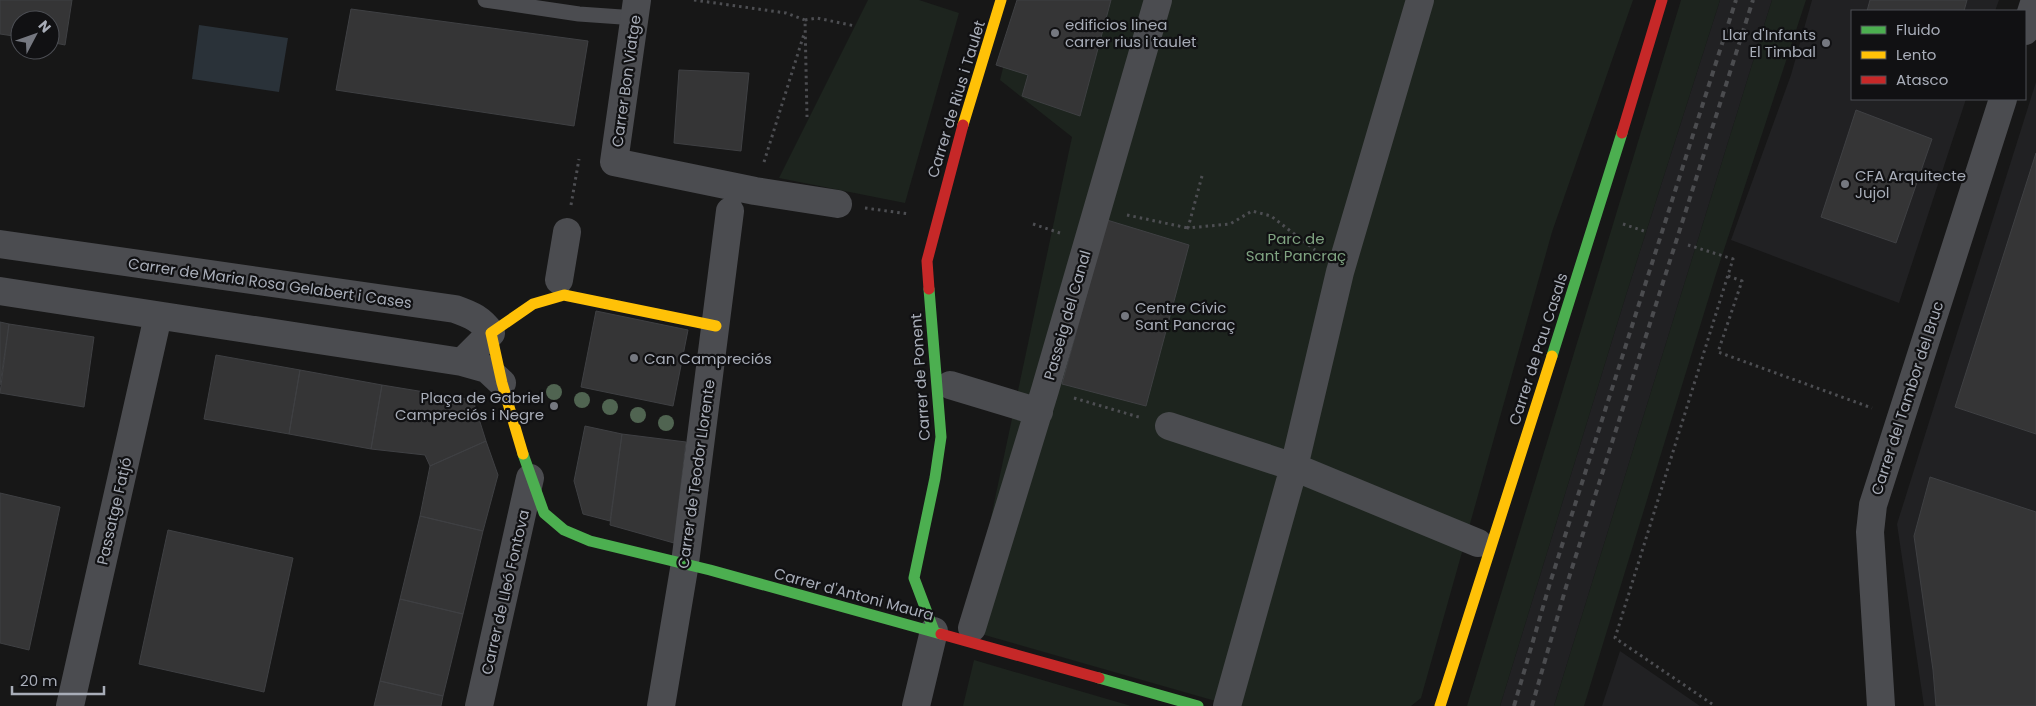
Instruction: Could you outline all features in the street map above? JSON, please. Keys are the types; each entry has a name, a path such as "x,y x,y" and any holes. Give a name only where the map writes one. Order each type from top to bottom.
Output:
{"street":[{"name":"Carrer de Rius i Taulet","path":"940,207 1001,0"},
{"name":"Passeig del Canal","path":"972,628 1042,401 1158,0"},
{"path":"1227,706 1294,467 1340,272 1420,0"},
{"name":"Carrer de Pau Casals","path":"1440,706 1596,218 1662,0"},
{"path":"2026,27 2034,0"},
{"name":"Carrer Bon Viatge","path":"636,9 614,162 755,191"},
{"name":"Carrer del Tambor del Bruc","path":"1882,706 1870,532 1873,505 2003,100"},
{"path":"755,191 838,204"},
{"name":"Carrer de Ponent","path":"934,631 914,578 935,478 941,437 927,261 940,207"},
{"name":"Carrer de Teodor Llorente","path":"661,706 685,563 730,210"},
{"path":"559,280 567,232"},
{"name":"Carrer de Maria Rosa Gelabert i Cases","path":"0,244 455,310 473,314 484,322 491,333"},
{"path":"0,291 462,362 487,369 502,383"},
{"path":"462,362 491,333 533,304 564,295 716,326"},
{"name":"Passatge Fatjó","path":"70,706 158,316"},
{"path":"491,333 502,383 530,478"},
{"path":"950,385 1042,401"},
{"path":"1169,426 1294,467 1478,543"},
{"name":"Carrer d'Antoni Maura","path":"530,478 544,512 564,530 590,541 685,563 1198,706"},
{"name":"Carrer de Lleó Fontova","path":"479,706 530,478"},
{"path":"916,706 934,631"}],"lane":[{"path":"485,0 578,14 636,9"}],"path":[{"path":"694,0 786,14 804,20 817,18 855,26"},
{"path":"804,20 807,117"},
{"path":"755,191 805,30"},
{"path":"567,232 579,159"},
{"path":"1188,228 1202,176"},
{"path":"838,204 909,214"},
{"path":"1099,207 1188,228 1230,224 1252,212 1271,216 1299,236 1340,272"},
{"path":"1032,224 1068,235"},
{"path":"1688,245 1733,259 1615,638 1715,706"},
{"path":"1728,276 1742,281 1718,352 1901,419"},
{"path":"1042,401 1169,426"}],"shaded area":[{"path":"1720,0 1772,0 1554,706 1500,706 1626,295"},
{"name":"CFA Arquitecte Jujol","path":"1812,0 1999,0 1995,10 1851,10 1851,100 1966,100 1899,303 1731,240 1791,75"},
{"path":"199,25 288,38 279,92 192,79"},
{"path":"2036,82 2036,706 1924,706 1897,524"},
{"path":"1620,651 1700,706 1602,706"}],"green space":[{"path":"868,0 919,0 959,13 905,203 779,178"},
{"name":"Parc de Sant Pancraç","path":"1020,0 1633,0 1552,232 1421,698 1411,706 1233,706 967,630 1072,137 1000,80"},
{"path":"1681,0 1720,0 1626,295 1500,706 1467,706"},
{"path":"1772,0 1806,0 1716,274 1584,706 1554,706"},
{"path":"974,660 1131,706 963,706"}],"building":[{"path":"0,0 72,0 65,45 60,44 60,10 10,10 10,36 0,34"},
{"name":"edificios linea carrer rius i taulet","path":"1017,0 1111,0 1080,116 1022,96 1028,75 996,65"},
{"path":"1870,0 1967,0 1964,10 1867,10"},
{"path":"351,9 588,41 574,126 336,90"},
{"path":"679,70 749,73 741,151 674,143"},
{"path":"1856,110 1932,139 1896,243 1821,217"},
{"path":"2036,153 2036,434 1955,407"},
{"name":"Centre Cívic Sant Pancraç","path":"1107,220 1189,245 1146,406 1062,384"},
{"name":"Can Campreciós","path":"596,311 688,330 673,406 581,387"},
{"path":"0,322 9,324 0,385"},
{"path":"9,324 94,337 84,407 0,393"},
{"path":"216,355 300,370 289,434 204,419"},
{"path":"300,370 382,385 371,449 289,434"},
{"path":"382,385 473,400 486,441 430,466 425,455 371,449"},
{"path":"585,426 622,434 610,521 583,514 574,481"},
{"path":"622,434 686,442 674,543 610,525"},
{"path":"486,441 498,475 483,531 420,516 430,466"},
{"path":"1930,477 2036,512 2036,706 1936,706 1933,670 1914,536"},
{"path":"0,493 60,507 29,650 0,643"},
{"path":"420,516 483,531 463,614 400,599"},
{"path":"168,530 293,558 264,692 139,664"},
{"path":"400,599 463,614 443,696 380,681"},
{"path":"380,681 443,696 441,706 374,706"}],"railway":[{"path":"1514,706 1550,583 1736,0"},
{"path":"1532,706 1566,587 1753,0"}],"traffic: fast":[{"path":"1552,356 1622,133"},
{"path":"929,289 941,437 935,478 914,578 934,631"},
{"path":"523,454 544,513 564,530 590,541 710,570 941,634"},
{"path":"1099,678 1198,706"}],"traffic: slow":[{"path":"963,125 1001,0"},
{"path":"523,454 502,383 491,333 533,304 564,295 716,326"},
{"path":"1440,706 1552,356"}],"traffic: jam":[{"path":"1622,133 1662,0"},
{"path":"929,289 927,261 963,125"},
{"path":"941,634 1099,678"}],"place":[{"name":"edificios linea carrer rius i taulet","path":"1055,33"},
{"name":"Llar d'Infants El Timbal","path":"1826,43"},
{"name":"CFA Arquitecte Jujol","path":"1845,184"},
{"name":"Centre Cívic Sant Pancraç","path":"1125,316"},
{"name":"Can Campreciós","path":"634,358"},
{"name":"Plaça de Gabriel Campreciós i Negre","path":"554,406"}]}
